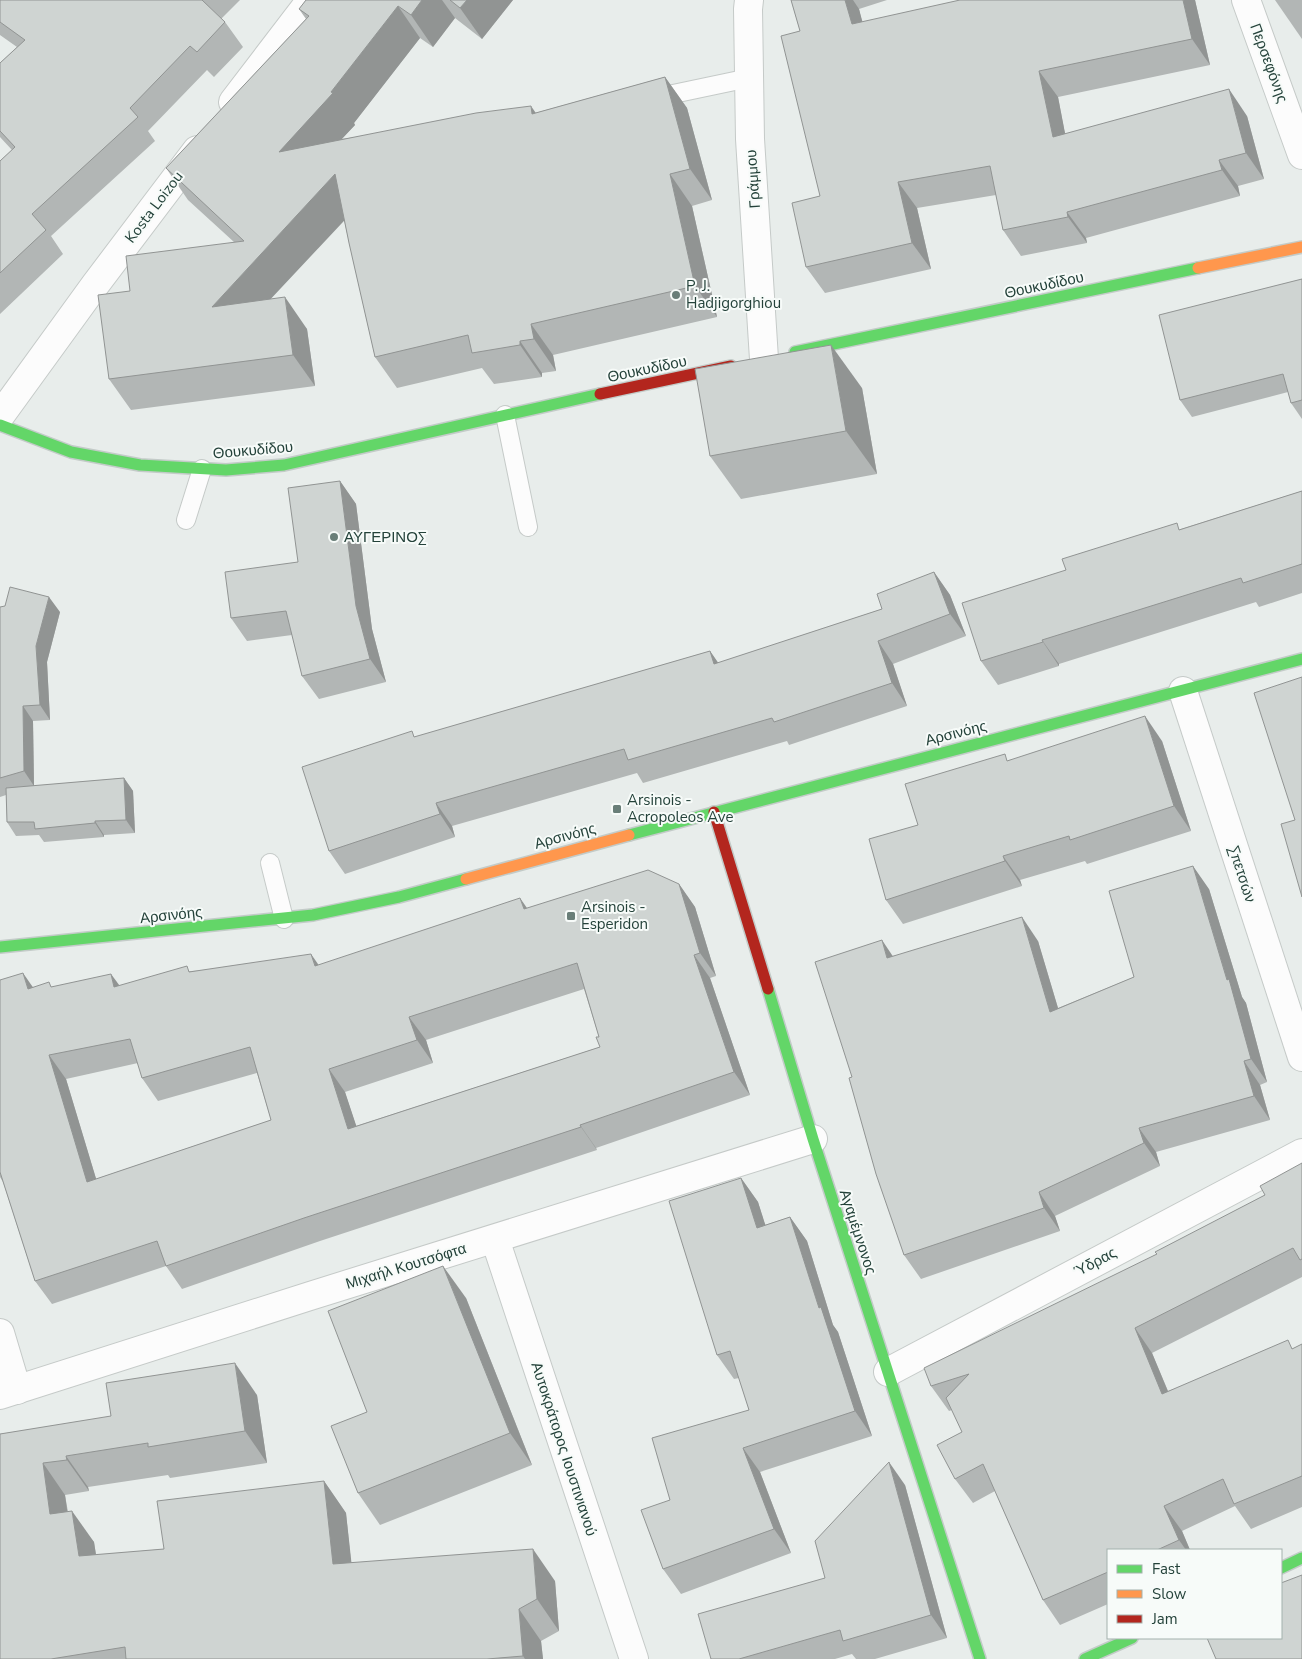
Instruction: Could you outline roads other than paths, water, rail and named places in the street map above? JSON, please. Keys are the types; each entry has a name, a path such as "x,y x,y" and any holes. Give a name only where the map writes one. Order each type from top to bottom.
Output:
{"street":[{"name":"Kosta Loizou","path":"0,416 94,285 311,0"},
{"name":"Γράμμου","path":"749,0 750,139 764,359"},
{"name":"Περσεφόνης","path":"1246,0 1302,155"},
{"name":"Θουκυδίδου","path":"0,426 71,452 140,466 226,470 284,465 764,359 1302,247"},
{"name":"Αρσινόης","path":"0,947 284,919 313,915 399,897 714,812 1302,659"},
{"name":"Σπετσών","path":"1183,690 1302,1057"},
{"name":"Αγαμέμνονος","path":"714,812 813,1139 980,1659"},
{"name":"Μιχαήλ Κουτσόφτα","path":"8,1392 813,1139"},
{"name":"Ύδρας","path":"888,1372 1302,1153"},
{"name":"Αυτοκράτορος Ιουστινιανού","path":"495,1239 634,1659"},
{"path":"0,1333 8,1392"},
{"path":"1282,1568 1302,1558"},
{"path":"1085,1659 1130,1639"}],"lane":[{"path":"634,102 749,78"},
{"path":"505,415 528,527"},
{"path":"186,520 202,469"},
{"path":"270,863 284,919"}],"place":[{"name":"P. J. Hadjigorghiou","path":"676,295"},
{"name":"ΑΥΓΕΡΙΝΟΣ","path":"334,537"},
{"name":"Arsinois - Acropoleos Ave","path":"617,809"},
{"name":"Arsinois - Esperidon","path":"571,916"}]}
